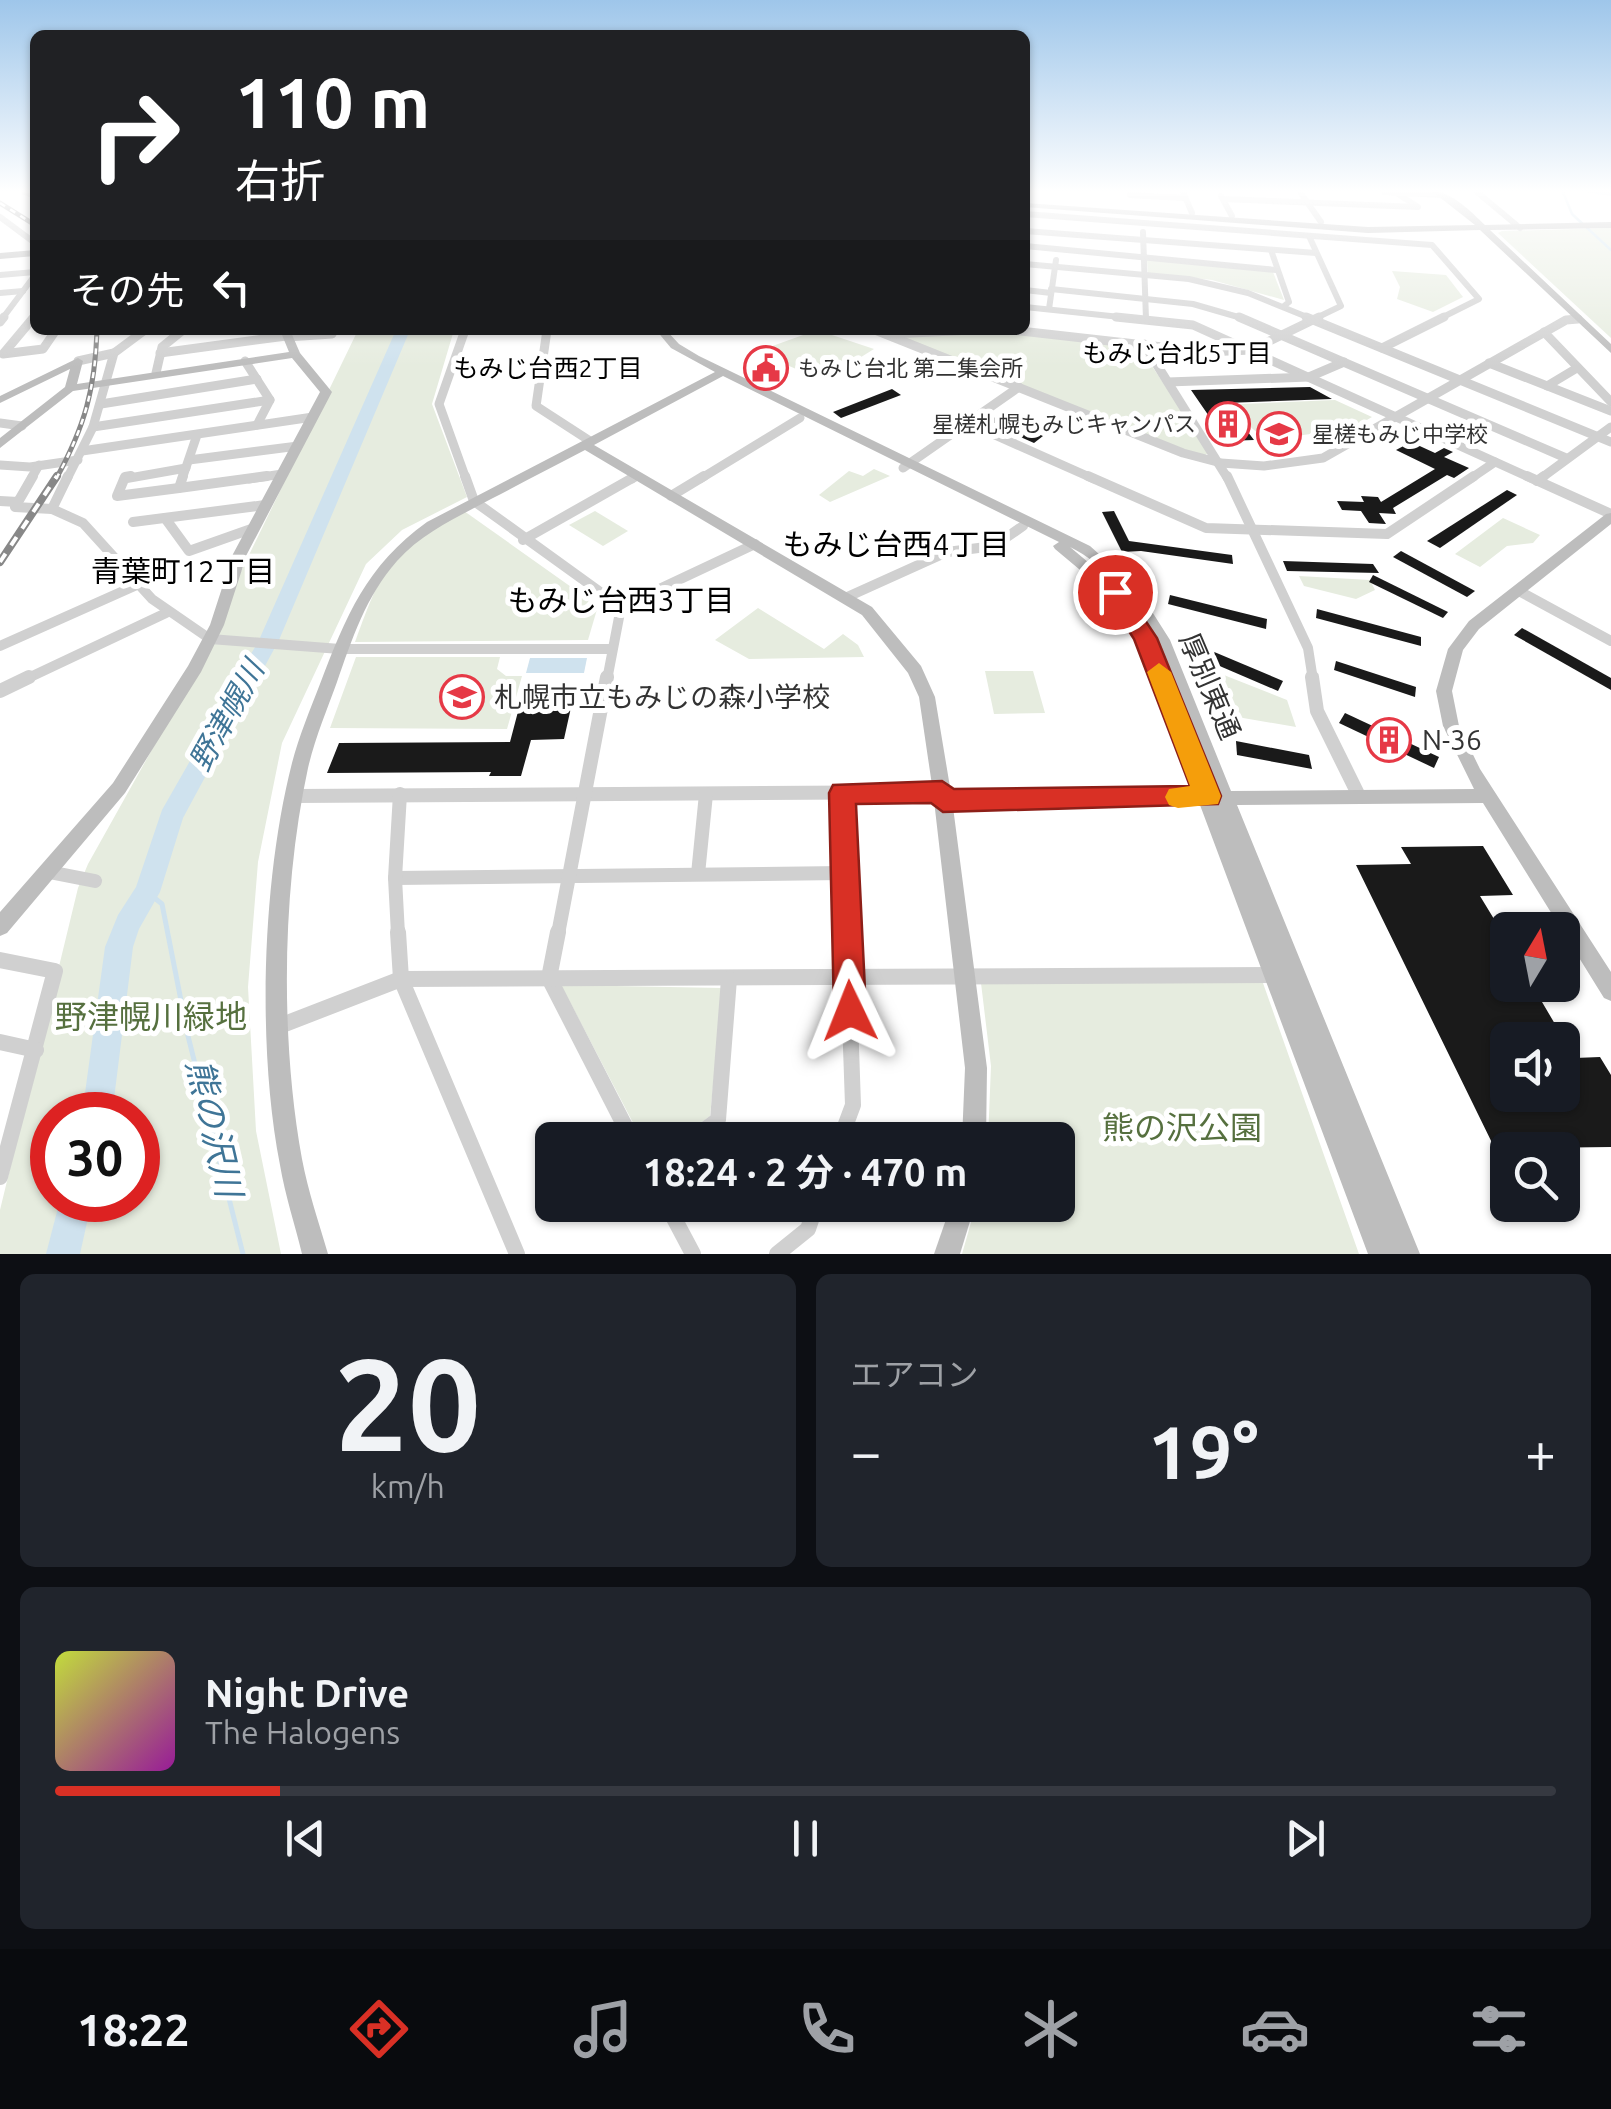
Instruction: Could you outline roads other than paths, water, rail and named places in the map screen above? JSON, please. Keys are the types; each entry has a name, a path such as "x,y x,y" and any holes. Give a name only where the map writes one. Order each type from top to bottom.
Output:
{"street":[{"path":"0,256 30,251"},
{"path":"1049,310 1057,251"},
{"path":"1074,251 1276,270"},
{"path":"1144,251 1146,320"},
{"path":"1271,251 1289,302 1284,306"},
{"path":"1030,332 1207,352 1251,350 1341,306 1316,253 1279,251"},
{"path":"1382,348 1479,299 1436,251"},
{"path":"1507,251 1611,350"},
{"path":"1030,264 1218,284 1284,306 1611,442"},
{"path":"0,275 30,274"},
{"path":"0,322 30,282"},
{"path":"1030,290 1145,299 1228,312 1566,458"},
{"path":"0,293 24,291"},
{"path":"1030,308 1193,325 1611,516 1465,635 1444,691 1451,726 1486,796 1611,990"},
{"path":"3,313 30,313"},
{"path":"1118,317 1118,342"},
{"path":"30,319 3,354 43,349 53,335"},
{"path":"889,335 1183,454 1220,463 1287,466 1324,458 1544,332 1566,320 1578,319"},
{"path":"1544,332 1611,402"},
{"path":"0,400 78,361 114,353 138,335"},
{"path":"156,373 160,352 178,335"},
{"path":"160,352 279,335"},
{"path":"0,927 119,788 217,640 240,554 326,392 295,354 286,335"},
{"path":"463,335 440,404 474,501 620,607"},
{"path":"546,335 536,406 636,476 868,612 915,670 927,697 943,796 976,1068 974,1122"},
{"name":"厚別東通","path":"654,335 668,351 1085,549 1132,591 1162,640 1274,975 1380,1254"},
{"name":"厚別東通","path":"666,335 719,375 800,418 907,465 1073,553 1115,592 1145,638 1297,974 1407,1254"},
{"path":"1144,344 1220,463 1252,530 1308,648 1317,712 1359,796"},
{"path":"52,509 93,426 114,353"},
{"path":"0,444 70,388 295,354"},
{"path":"70,388 78,361"},
{"path":"245,361 270,400"},
{"path":"1168,382 1310,378 1344,362"},
{"path":"1489,363 1611,411"},
{"path":"1547,386 1578,368"},
{"path":"315,1254 289,1153 277,1027 277,878 306,744 340,649 372,580 402,544 474,501 719,375"},
{"path":"100,404 257,379"},
{"path":"907,465 1019,387"},
{"path":"257,425 270,400"},
{"path":"93,426 270,400"},
{"path":"0,465 40,465 313,417"},
{"path":"671,496 800,418"},
{"path":"0,423 22,426"},
{"path":"968,423 1206,528 1386,534 1495,462"},
{"path":"1537,481 1611,427"},
{"path":"179,488 196,435"},
{"path":"282,474 117,496 125,477 298,446"},
{"path":"40,465 15,507 52,509 83,523 166,612 217,640 340,649 610,649"},
{"path":"524,540 636,476"},
{"path":"0,501 18,502"},
{"path":"133,522 265,504"},
{"path":"165,518 189,551 254,528"},
{"path":"845,598 946,552 994,546 1023,526"},
{"path":"620,607 755,544"},
{"path":"0,646 139,584"},
{"path":"1518,591 1610,640"},
{"path":"620,607 548,978 623,1122"},
{"path":"0,691 166,612"},
{"path":"842,793 853,1105 847,1122"},
{"path":"400,794 395,878 401,980 517,1254"},
{"path":"698,874 706,794"},
{"path":"295,796 1486,796"},
{"path":"49,872 96,881"},
{"path":"395,878 843,873"},
{"path":"0,960 55,972 0,1176"},
{"path":"277,1027 401,980 1297,974"},
{"path":"715,1122 729,979"},
{"path":"0,1042 36,1050"},
{"path":"675,1222 693,1254"},
{"path":"777,1254 808,1229 810,1222"},
{"path":"947,1254 957,1222"}],"water":[{"path":"530,658 587,658 584,673 526,673"}],"waterway":[{"name":"野津幌川","path":"100,1092 119,947 127,924 147,892 171,817 269,640 401,335"},
{"name":"熊の沢川","path":"147,892 162,904 188,1036 243,1254"},
{"name":"野津幌川","path":"63,1254 71,1222"}],"railway":[{"path":"56,479 87,407 97,335"},
{"path":"0,562 57,476"}],"place":[{"name":"もみじ台北 第二集会所","path":"766,368"},
{"name":"星槎札幌もみじキャンパス","path":"1228,424"},
{"name":"星槎もみじ中学校","path":"1279,434"},
{"name":"札幌市立もみじの森小学校","path":"462,697"},
{"name":"N-36","path":"1389,740"}],"district":[{"name":"もみじ台北5丁目","path":"1177,353"},
{"name":"もみじ台西2丁目","path":"548,368"},
{"name":"もみじ台西4丁目","path":"896,545"},
{"name":"青葉町12丁目","path":"183,572"},
{"name":"もみじ台西3丁目","path":"621,601"}],"park label":[{"name":"野津幌川緑地","path":"151,1017"},
{"name":"熊の沢公園","path":"1182,1128"}]}
